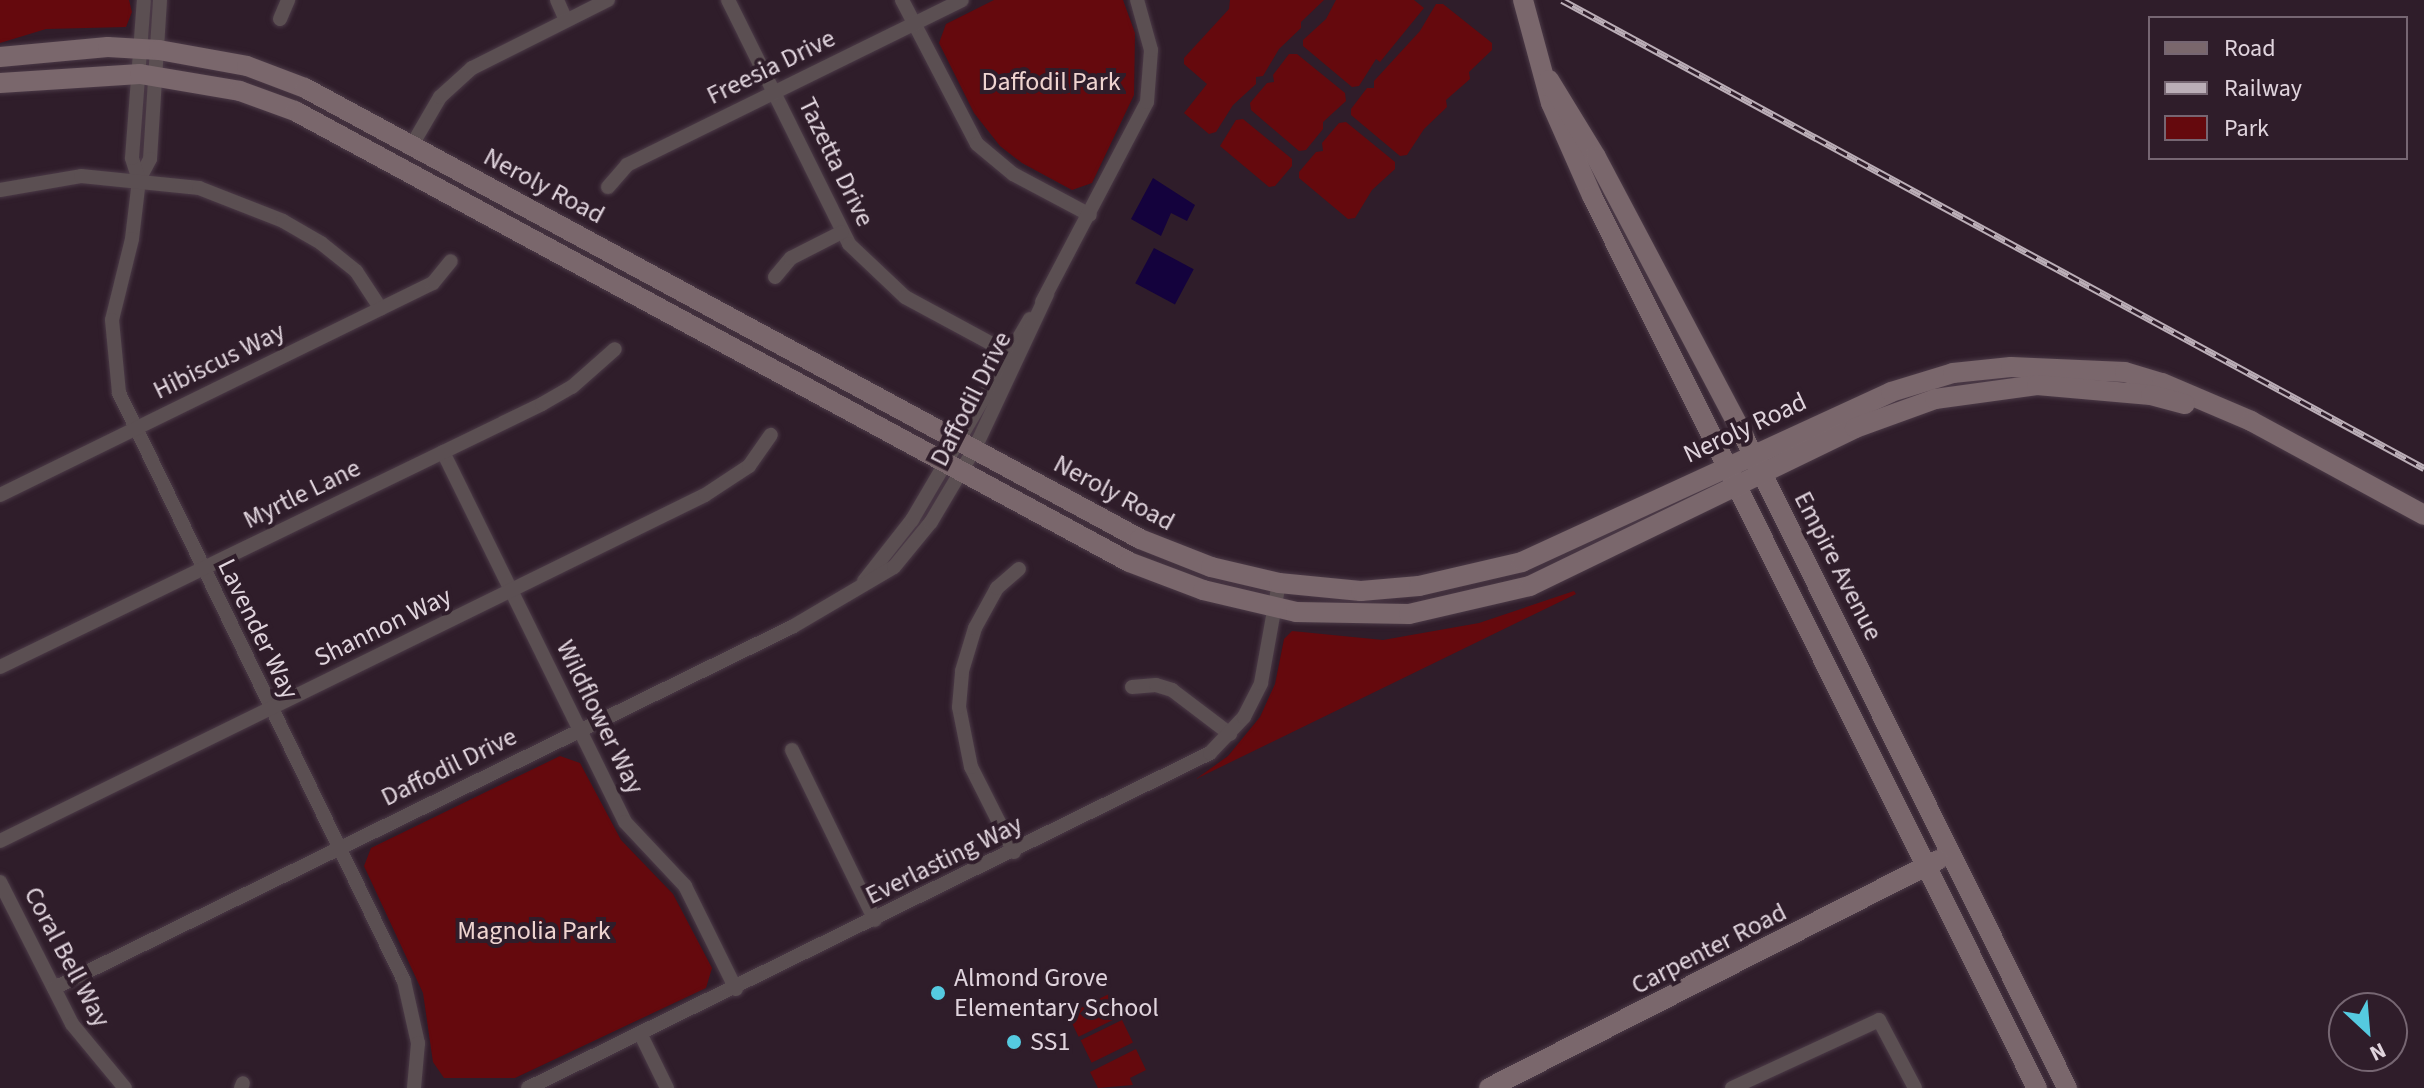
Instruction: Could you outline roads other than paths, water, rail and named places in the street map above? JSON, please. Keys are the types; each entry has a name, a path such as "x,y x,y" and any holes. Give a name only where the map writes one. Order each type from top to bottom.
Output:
{"street":[{"path":"144,0 150,49"},
{"path":"150,49 160,0"},
{"path":"280,19 288,0"},
{"path":"557,0 566,20"},
{"path":"412,145 440,97 472,68 608,0"},
{"name":"Tazetta Drive","path":"728,0 842,232 879,277 905,297 1014,356"},
{"path":"902,0 965,128 990,159 1090,215"},
{"name":"Freesia Drive","path":"608,187 627,165 962,0"},
{"name":"Daffodil Drive","path":"54,988 806,620 862,585 954,467 1090,215 1147,102 1151,50 1137,0"},
{"name":"Empire Avenue","path":"1523,0 1551,103 1592,196 2037,1088"},
{"name":"Neroly Road","path":"0,57 42,50 150,49 247,66 305,88 1155,545 1211,567 1279,583 1361,591 1463,579 1522,562 1728,465 1757,464 1898,409 1935,399 2037,385 2151,395 2251,421"},
{"name":"Lavender Way","path":"150,49 132,158 139,180 111,345 119,393 404,981 418,1043 414,1088"},
{"name":"Neroly Road","path":"0,83 148,75 240,91 295,111 1129,562 1203,590 1274,609 1361,617 1409,614 1500,596 1738,485 1757,464 1864,403 1953,373 2011,367 2125,372 2251,421 2424,515"},
{"name":"Empire Avenue","path":"1546,77 1563,97 1615,192 1757,464 2067,1088"},
{"path":"0,190 81,176 199,188 283,221 343,258 381,309"},
{"path":"1592,196 1615,192"},
{"path":"775,277 791,258 842,232"},
{"name":"Hibiscus Way","path":"0,495 433,283 451,261"},
{"name":"Myrtle Lane","path":"0,667 572,387 615,349"},
{"path":"1935,399 1953,373"},
{"name":"Shannon Way","path":"0,841 705,495 749,466 771,435"},
{"name":"Wildflower Way","path":"443,452 625,822 685,886 736,989"},
{"path":"1014,852 971,767 959,707 962,671 975,628 997,588 1019,569"},
{"name":"Everlasting Way","path":"528,1088 1185,769 1230,734 1261,683 1279,583"},
{"path":"1132,687 1156,685 1172,690 1230,734"},
{"path":"792,750 875,920"},
{"name":"Carpenter Road","path":"1489,1088 1751,959 1952,854"},
{"name":"Coral Bell Way","path":"0,882 88,1048 125,1088"},
{"path":"1732,1088 1879,1020 1915,1088"},
{"path":"641,1035 667,1088"}],"railway":[{"path":"1562,0 2424,468"}],"place":[{"name":"Almond Grove Elementary School","path":"938,993"},
{"name":"SS1","path":"1014,1042"}],"park label":[{"name":"Daffodil Park","path":"1051,82"},
{"name":"Magnolia Park","path":"534,931"}]}
